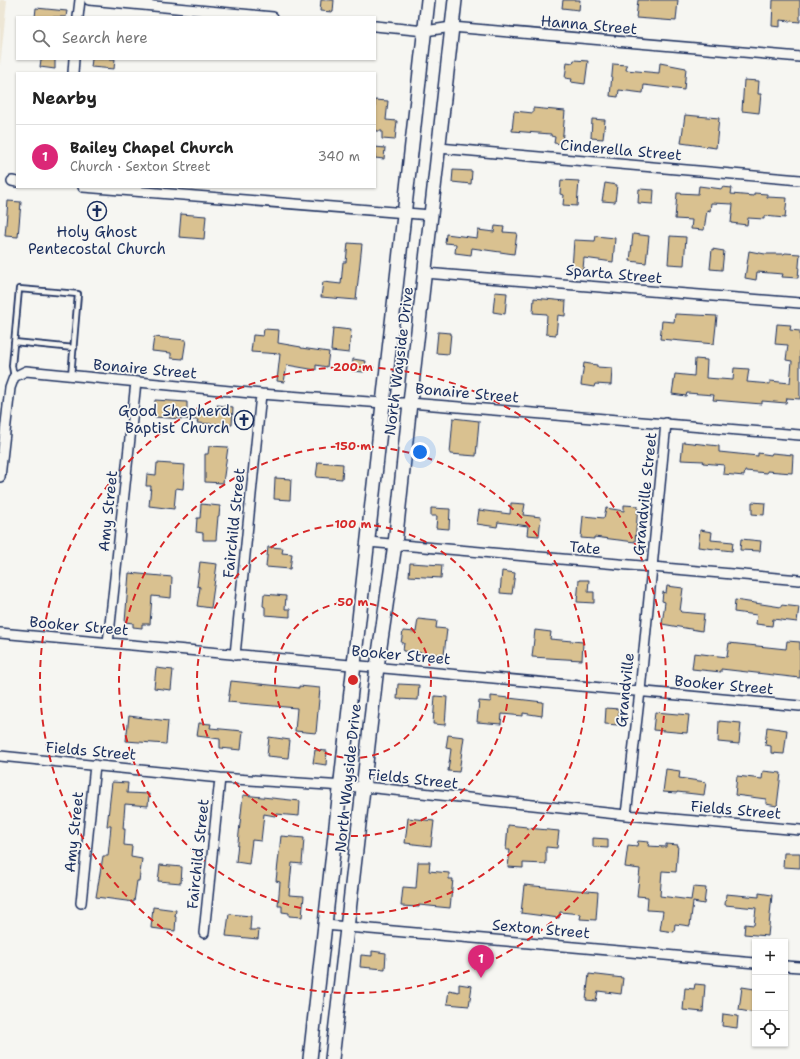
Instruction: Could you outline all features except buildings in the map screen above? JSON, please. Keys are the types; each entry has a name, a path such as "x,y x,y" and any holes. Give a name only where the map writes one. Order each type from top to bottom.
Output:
{"main road":[{"name":"North Wayside Drive","path":"310,1059 428,0"},
{"name":"North Wayside Drive","path":"332,1059 362,787 377,667 395,544 455,0"}],"street":[{"path":"78,16 80,0"},
{"path":"88,0 262,16"},
{"name":"Hanna Street","path":"376,26 425,31 452,27 800,57"},
{"path":"73,72 74,60"},
{"name":"Cinderella Street","path":"439,148 800,180"},
{"path":"95,188 432,215"},
{"name":"Sparta Street","path":"425,273 800,303"},
{"name":"Bonaire Street","path":"14,377 26,371 261,394 383,403 410,402 800,434"},
{"path":"0,477 10,388 14,377"},
{"name":"Amy Street","path":"108,643 136,382"},
{"name":"Fairchild Street","path":"235,655 261,394"},
{"name":"Grandville Street","path":"651,568 666,424"},
{"name":"Tate","path":"368,542 800,580"},
{"name":"Grandville","path":"626,815 640,691 651,568"},
{"name":"Booker Street","path":"0,633 800,706"},
{"name":"Fields Street","path":"0,756 220,778 362,787 626,815 800,830"},
{"name":"Amy Street","path":"81,903 95,765"},
{"name":"Fairchild Street","path":"204,933 220,778"},
{"name":"Sexton Street","path":"325,925 752,963"},
{"path":"788,966 800,967"}],"lane":[{"path":"14,377 12,366 19,289 78,294 71,376"},
{"path":"14,342 74,348"}],"shaded area":[{"path":"0,0 7,0 0,66"}],"place":[{"name":"Holy Ghost Pentecostal Church","path":"97,211"},
{"name":"Good Shepherd Baptist Church","path":"244,420"},
{"name":"Bailey Chapel Church","path":"481,978"}]}
